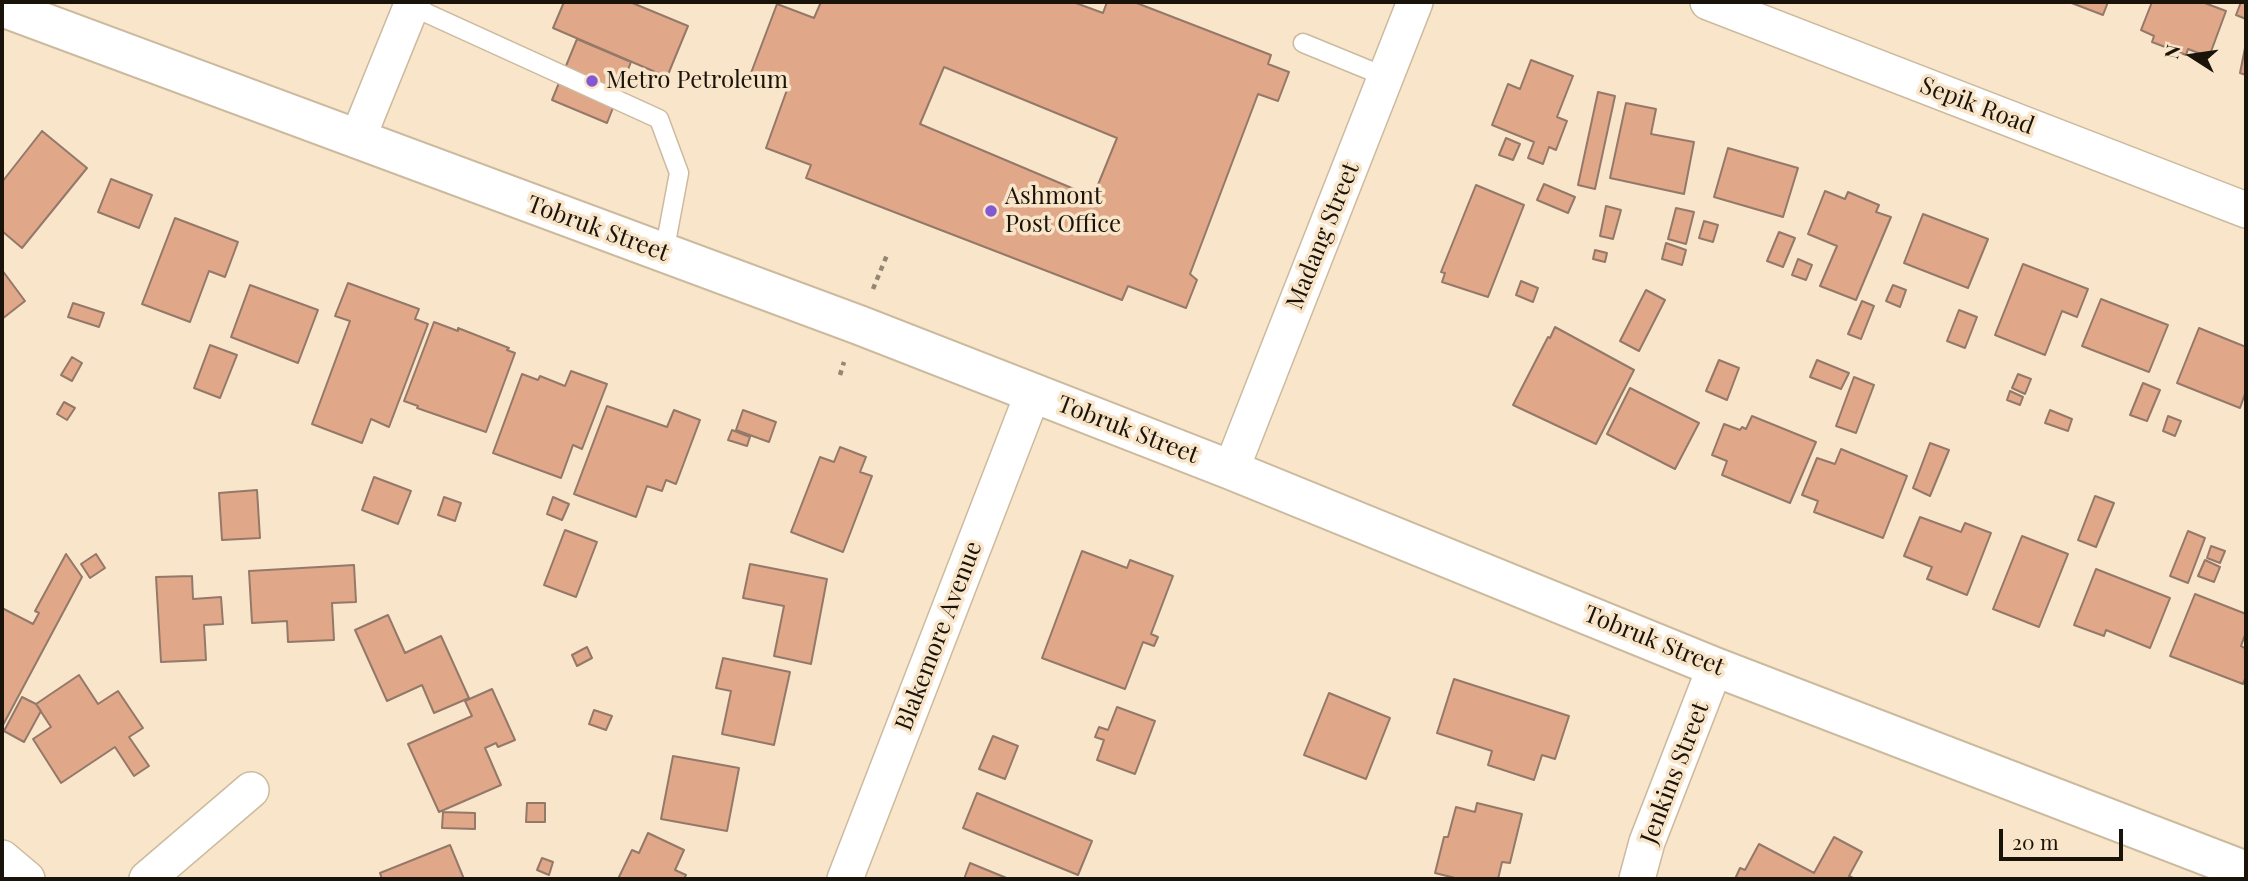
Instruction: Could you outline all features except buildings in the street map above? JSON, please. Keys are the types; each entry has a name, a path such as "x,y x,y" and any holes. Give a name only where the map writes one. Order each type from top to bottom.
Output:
{"street":[{"name":"Madang Street","path":"1231,470 1415,2"},
{"name":"Sepik Road","path":"1708,2 2246,211"},
{"path":"357,140 412,4"},
{"name":"Tobruk Street","path":"2,7 859,325 1231,470 1715,667 2246,871"},
{"name":"Blakemore Avenue","path":"845,879 1032,393"},
{"name":"Jenkins Street","path":"1637,879 1647,842 1715,667"},
{"path":"147,879 251,790"},
{"path":"2,858 27,879"}],"lane":[{"path":"412,4 659,119 679,173 664,253"},
{"path":"1303,43 1385,77"}],"place":[{"name":"Metro Petroleum","path":"592,81"},
{"name":"Ashmont Post Office","path":"991,211"}]}
